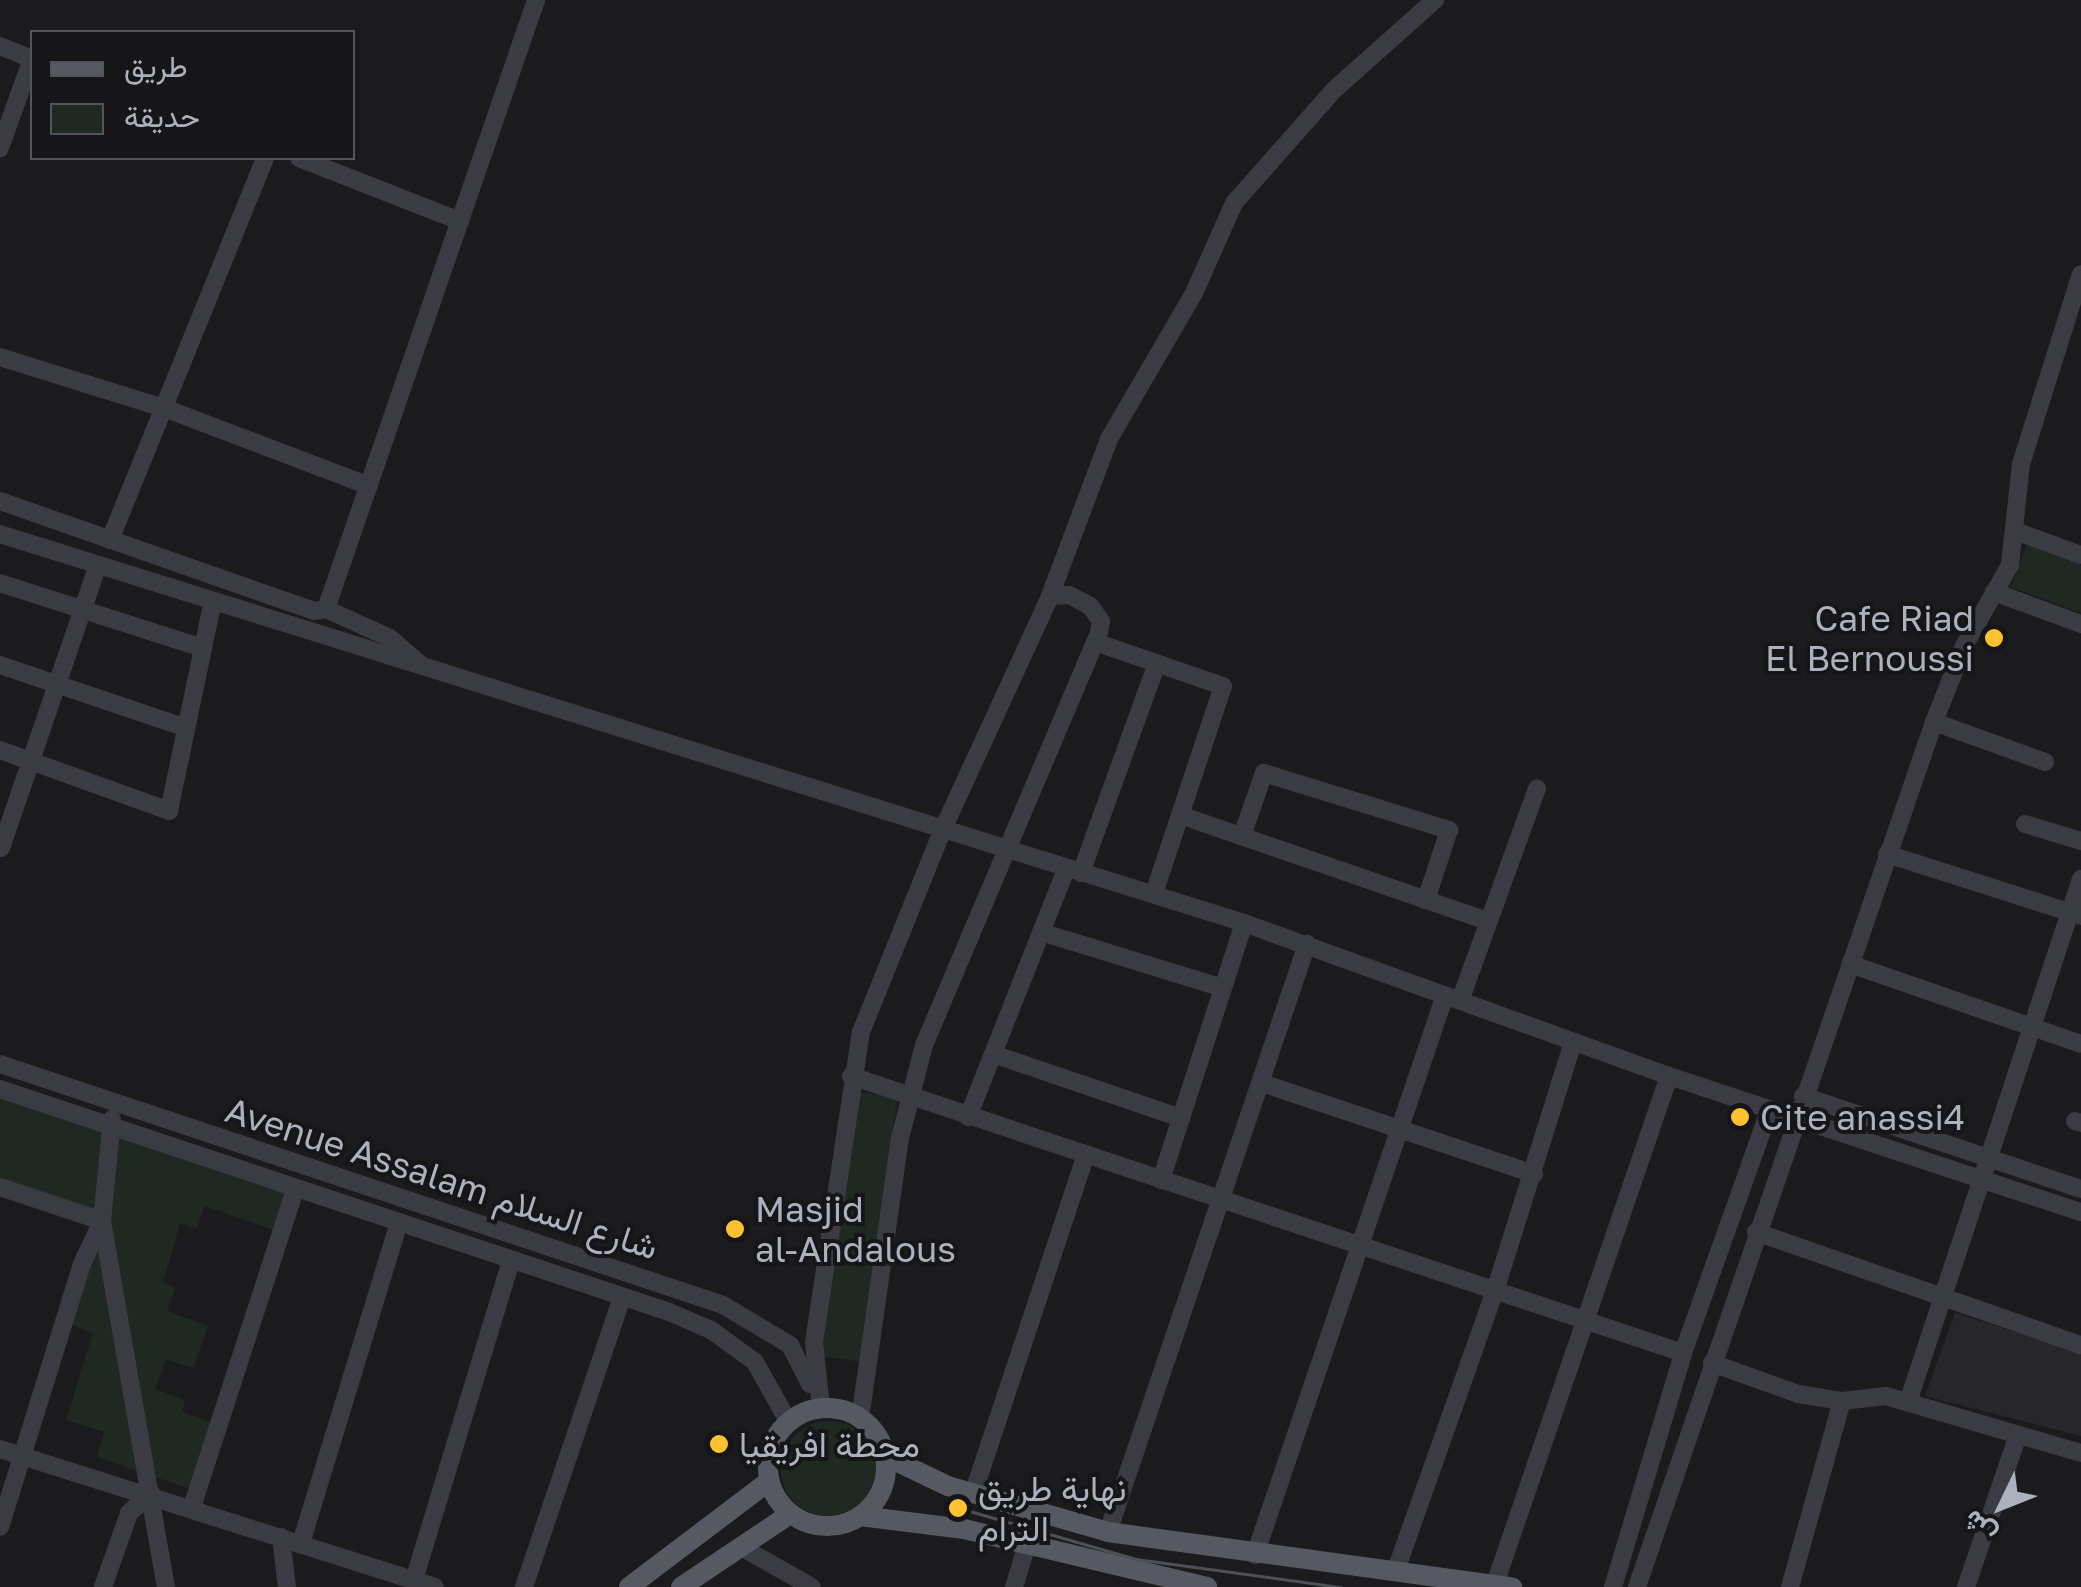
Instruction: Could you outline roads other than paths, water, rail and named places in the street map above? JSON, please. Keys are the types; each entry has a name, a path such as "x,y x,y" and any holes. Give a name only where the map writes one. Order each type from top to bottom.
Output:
{"main road":[{"path":"1207,1587 964,1528 860,1516 825,1527 790,1514 769,1480 770,1448 788,1421 818,1409 860,1419 885,1456 973,1494 1108,1532 1503,1586"},
{"path":"860,1516 881,1490 885,1456"},
{"path":"629,1587 769,1480"},
{"path":"681,1587 790,1514"}],"street":[{"path":"326,610 536,0"},
{"path":"818,1409 814,1342 851,1076 867,1015 943,829 1050,596 1109,440 1194,292 1234,202 1335,90 1436,0"},
{"path":"0,46 30,58"},
{"path":"0,148 30,65"},
{"path":"110,540 264,160"},
{"path":"304,160 460,220"},
{"path":"1637,1587 1934,722 2010,565 2018,532 2021,464 2076,305 2081,274"},
{"path":"0,357 164,408 369,486"},
{"path":"0,502 326,610 390,638 426,669"},
{"path":"2018,532 2081,555"},
{"path":"0,534 212,604 1244,923 1669,1076 2081,1212"},
{"path":"0,849 98,565"},
{"path":"0,583 202,648"},
{"path":"1994,592 2081,624"},
{"path":"860,1419 909,1098 924,1045 1101,622 1096,611 1069,595 1050,596"},
{"path":"0,750 169,811 212,604"},
{"path":"1095,642 1224,686 1154,894"},
{"path":"968,1117 1041,932 1074,871 1158,663"},
{"path":"0,664 186,728"},
{"path":"1934,722 2045,762"},
{"path":"1242,836 1264,772 1449,830 1426,900"},
{"path":"1255,1555 1403,1129 1452,998 1488,921 1536,788"},
{"path":"1180,815 1488,921"},
{"path":"2025,824 2081,841"},
{"path":"1887,854 2077,915"},
{"path":"1908,1402 2077,915 2081,879"},
{"path":"1161,1180 1244,923"},
{"path":"1041,932 1223,988"},
{"path":"1108,1532 1221,1200 1265,1084 1307,944"},
{"path":"1850,964 2081,1044"},
{"path":"1396,1570 1496,1291 1573,1042"},
{"path":"993,1054 1181,1118"},
{"name":"Avenue Assalam شارع السلام","path":"0,1064 723,1305 790,1345"},
{"path":"851,1076 1683,1353"},
{"path":"1503,1586 1669,1076"},
{"path":"1265,1084 1534,1174"},
{"name":"Avenue Assalam شارع السلام","path":"0,1089 622,1296 736,1346 769,1380 788,1421"},
{"path":"1803,1096 2081,1188"},
{"path":"116,1104 110,1128 102,1221 166,1587"},
{"path":"1613,1587 1683,1353 1770,1109"},
{"path":"973,1494 1086,1154"},
{"path":"0,1187 102,1221"},
{"path":"192,1507 296,1190"},
{"path":"0,1527 82,1264 102,1221"},
{"path":"301,1543 398,1223"},
{"path":"1756,1232 2081,1346"},
{"path":"414,1580 511,1260"},
{"path":"524,1587 622,1296"},
{"path":"814,1342 790,1345 806,1368 818,1409"},
{"path":"1712,1363 1798,1394 1842,1401 1865,1395 1908,1402 2081,1453"},
{"path":"1790,1587 1842,1401"},
{"path":"1966,1587 2018,1434"},
{"path":"0,1449 150,1493 434,1587"},
{"path":"103,1587 130,1513 150,1493"},
{"path":"282,1537 287,1587"},
{"path":"1014,1587 1027,1545"},
{"path":"741,1547 812,1587"}],"tram line":[{"path":"956,1507 1136,1559 1341,1587"}],"place":[{"name":"Cafe Riad El Bernoussi","path":"1994,638"},
{"name":"Cite anassi4","path":"1740,1117"},
{"name":"Masjid al-Andalous","path":"735,1229"},
{"name":"محطة افريقيا","path":"719,1444"},
{"name":"نهاية طريق الترام","path":"958,1508"}]}
